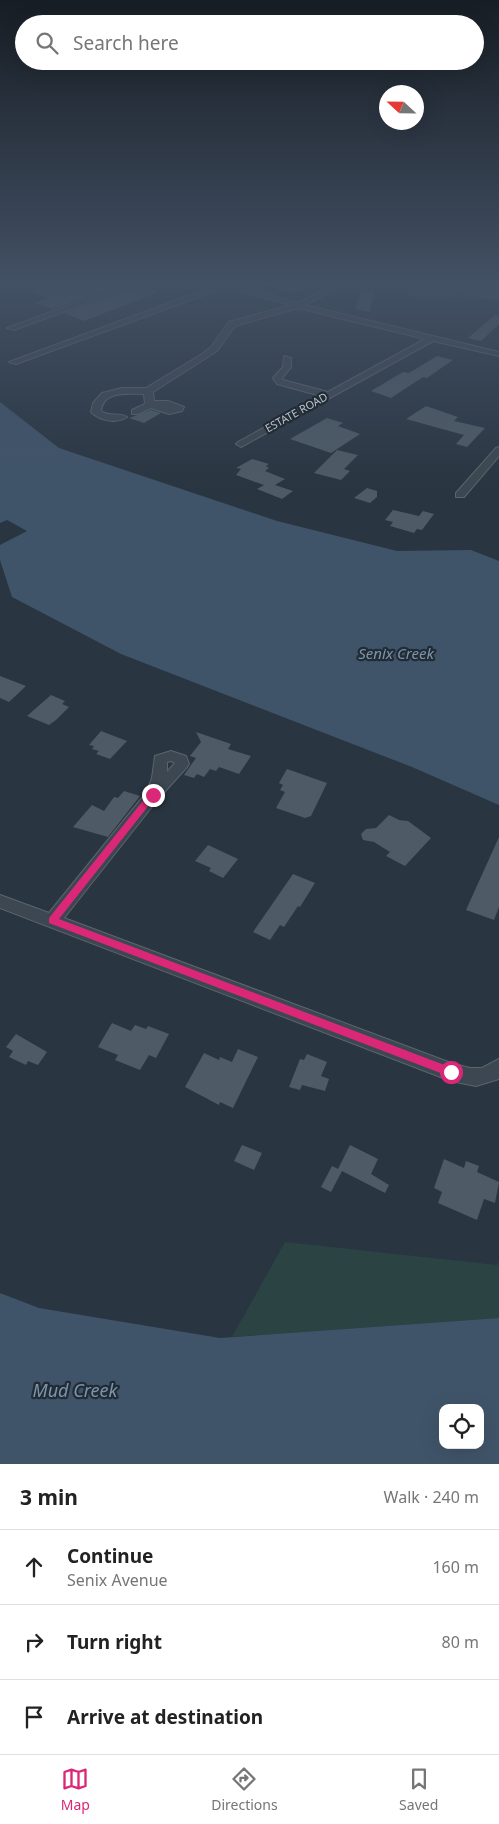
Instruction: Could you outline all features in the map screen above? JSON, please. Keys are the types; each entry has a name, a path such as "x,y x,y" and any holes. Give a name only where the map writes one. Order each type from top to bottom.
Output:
{"street":[{"path":"13,362 50,349"},
{"path":"122,417 111,418 99,415 96,412 96,406 102,397 116,392 148,391 213,349"},
{"name":"ESTATE ROAD","path":"241,444 412,349"},
{"path":"478,349 499,354"},
{"path":"287,358 289,363 278,380 302,390 318,400"},
{"path":"302,390 327,395"},
{"path":"135,412 150,404 148,391"},
{"path":"460,495 497,456"},
{"path":"52,921 153,795"},
{"path":"0,901 451,1072 483,1078 493,1074 499,1067"}],"green space":[{"path":"285,1242 497,1265 499,1261 499,1318 232,1337"}],"water":[{"name":"Senix Creek","path":"0,402 59,448 277,521 397,551 471,550 499,561 499,805 412,767 121,654 12,597 0,560 0,545 27,531 7,520 0,523"},
{"name":"Mud Creek","path":"0,1293 39,1308 220,1338 499,1318 499,1464 0,1464"}],"building":[{"path":"437,356 453,360 427,378 423,377 391,398 371,391 403,372 409,373"},
{"path":"426,406 458,417 454,421 485,428 467,447 456,444 464,435 406,419"},
{"path":"151,410 161,413 144,423 129,418"},
{"path":"327,418 343,423 338,426 360,434 331,453 290,439"},
{"path":"337,450 358,455 344,469 350,471 341,480 314,473"},
{"path":"252,459 269,464 266,466 269,468 265,471 285,479 275,485 293,491 282,499 257,489 264,485 236,475 241,469 236,468"},
{"path":"367,488 377,491 377,497 370,503 354,498"},
{"path":"393,510 419,516 423,511 434,514 422,530 417,529 414,533 390,526 393,522 385,520"},
{"path":"0,676 26,686 9,702 0,698"},
{"path":"51,695 65,701 62,704 69,707 56,720 49,725 27,716"},
{"path":"101,731 127,741 110,759 96,754 99,751 92,749 94,746 89,745"},
{"path":"196,732 231,744 228,749 251,756 239,774 219,767 216,771 210,769 204,777 197,774 194,778 184,775 196,758 190,756 201,742"},
{"path":"287,769 327,783 311,816 305,818 276,808 285,792 280,790 283,785 279,783"},
{"path":"124,791 140,796 108,837 73,827 92,805 104,811 114,797 118,798"},
{"path":"389,815 399,820 408,821 431,838 405,866 386,856 390,852 374,842 363,840 361,834 366,829 376,828"},
{"path":"499,837 499,907 494,920 466,910"},
{"path":"208,845 238,859 223,878 209,871 211,868 195,861"},
{"path":"293,874 315,883 300,907 298,906 284,927 280,925 270,940 253,932"},
{"path":"112,1023 131,1031 135,1025 146,1029 148,1026 169,1034 156,1058 149,1055 140,1070 115,1060 118,1055 98,1047"},
{"path":"16,1034 47,1052 38,1065 28,1061 26,1065 9,1057 13,1051 6,1047"},
{"path":"238,1049 258,1057 233,1108 220,1102 219,1105 185,1087 204,1053 219,1060 220,1057 232,1062"},
{"path":"307,1054 327,1062 321,1076 329,1079 325,1091 302,1085 300,1090 289,1087 300,1059 304,1060"},
{"path":"242,1145 262,1153 254,1170 234,1161"},
{"path":"350,1145 378,1159 371,1174 389,1185 385,1193 338,1169"},
{"path":"444,1159 464,1168 466,1161 479,1166 477,1172 499,1182 495,1203 484,1199 477,1220 438,1203 442,1192 434,1188"},
{"path":"332,1166 342,1171 331,1192 321,1187"}],"route":[{"path":"153,795 52,921 125,947 248,996 451,1072"}]}
